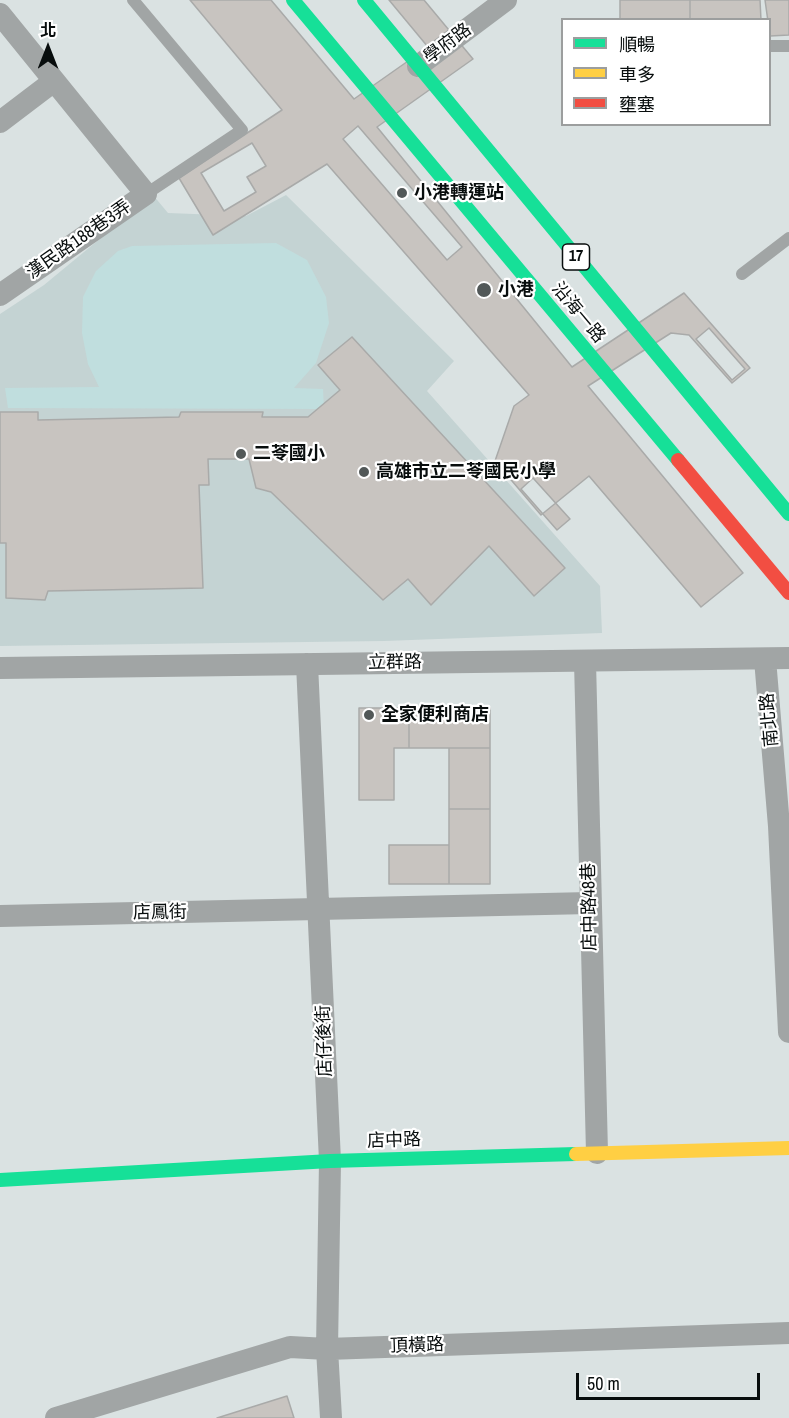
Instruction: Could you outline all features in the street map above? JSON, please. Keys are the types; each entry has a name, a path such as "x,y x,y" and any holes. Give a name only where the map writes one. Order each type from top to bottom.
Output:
{"main road":[{"name":"沿海一路","path":"293,0 789,594"},
{"name":"沿海一路","path":"364,0 789,514"},
{"name":"店中路","path":"0,1180 330,1161 789,1148"}],"street":[{"name":"學府路","path":"418,66 506,0"},
{"name":"漢民路188巷3弄","path":"0,14 146,194 0,295"},
{"path":"0,122 54,81"},
{"name":"立群路","path":"0,668 789,658"},
{"name":"南北路","path":"765,659 779,826 789,1032"},
{"name":"店中路48巷","path":"585,661 597,1154"},
{"name":"店仔後街","path":"307,664 330,1161 327,1349 331,1418"},
{"name":"店鳳街","path":"0,916 320,911 590,903"},
{"name":"頂橫路","path":"56,1418 290,1347 327,1349 789,1333"}],"lane":[{"path":"133,0 242,130 146,194"},
{"path":"771,46 789,46"},
{"path":"741,274 789,238"}],"shaded area":[{"name":"二苓國小","path":"153,195 168,213 246,216 286,195 454,361 427,391 600,586 602,633 384,641 0,646 0,314 44,285"},
{"path":"276,243 307,260 326,297 329,323 316,363 294,388 323,389 324,409 8,408 5,388 99,387 88,364 82,333 83,297 96,271 118,251 132,246"}],"building":[{"path":"190,0 271,0 354,99 428,47 389,0 424,0 473,59 377,127 572,367 684,293 750,368 732,383 689,335 671,333 588,386 743,573 701,607 589,476 541,515 495,461 514,406 529,395 327,164 213,235 179,178 282,110"},
{"path":"620,0 690,0 690,18 620,18"},
{"path":"690,0 760,0 761,18 690,18"},
{"path":"765,0 789,0 789,35 771,36 771,18 768,18"},
{"name":"小港轉運站","path":"358,126 462,247 447,260 343,139"},
{"path":"252,143 266,166 247,177 256,192 224,211 201,173"},
{"path":"709,328 745,369 732,380 696,339"},
{"name":"高雄市立二苓國民小學","path":"352,337 565,568 534,596 489,546 431,605 408,579 383,600 271,492 256,488 249,459 208,459 209,485 199,485 203,588 48,591 45,600 6,598 6,543 0,543 0,412 38,412 38,420 179,417 181,412 263,412 262,417 308,417 340,390 318,365"},
{"path":"533,478 570,519 557,530 521,489"},
{"path":"359,708 409,708 409,748 394,748 394,800 359,800"},
{"path":"409,708 490,708 490,748 409,748"},
{"path":"449,748 490,748 490,809 449,809"},
{"path":"449,809 490,809 490,884 449,884"},
{"path":"389,845 449,845 449,884 389,884"},
{"path":"287,1396 294,1418 217,1418"}],"traffic: fast":[{"path":"293,0 678,460"},
{"path":"364,0 789,514"},
{"path":"0,1180 330,1161 576,1154"}],"traffic: slow":[{"path":"576,1154 789,1148"}],"traffic: jam":[{"path":"678,460 789,593"}],"place":[{"name":"小港轉運站","path":"402,193"},
{"name":"小港","path":"484,290"},
{"name":"二苓國小","path":"241,454"},
{"name":"高雄市立二苓國民小學","path":"364,472"},
{"name":"全家便利商店","path":"369,715"}]}
